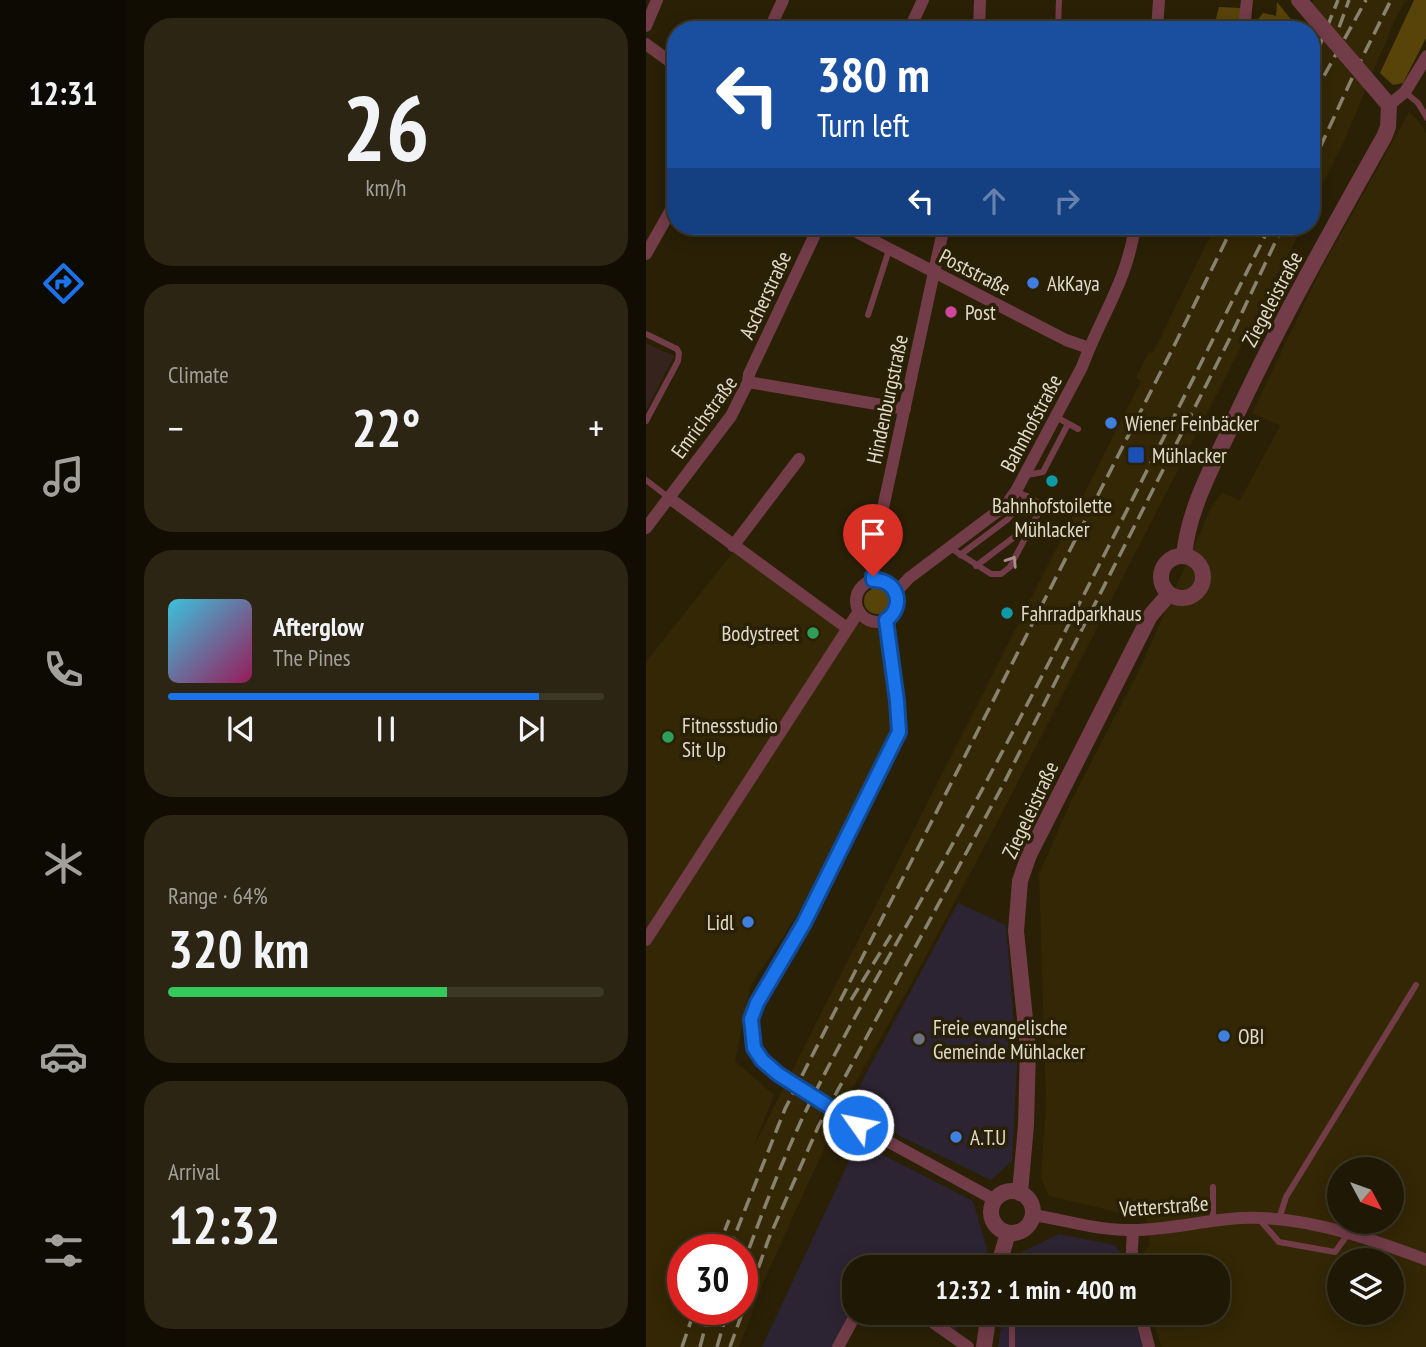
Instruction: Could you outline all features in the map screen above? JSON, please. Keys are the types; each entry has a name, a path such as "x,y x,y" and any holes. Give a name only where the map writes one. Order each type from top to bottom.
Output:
{"street":[{"path":"646,26 657,0"},
{"path":"773,21 783,0"},
{"path":"913,21 922,0"},
{"path":"979,21 980,0"},
{"path":"1158,21 1159,0"},
{"path":"1246,21 1247,0"},
{"path":"1299,0 1317,21"},
{"path":"1320,24 1389,105 1405,92 1415,79 1426,56"},
{"path":"646,44 667,59"},
{"path":"1415,79 1426,89"},
{"name":"Ziegeleistraße","path":"1184,556 1188,528 1216,459 1290,309 1384,136 1388,127 1389,105"},
{"path":"646,254 667,217"},
{"name":"Ascherstraße","path":"748,382 749,374 815,235"},
{"name":"Poststraße","path":"862,235 1066,340 1089,348"},
{"name":"Hindenburgstraße","path":"873,580 872,559 942,235"},
{"name":"Bahnhofstraße","path":"896,592 910,578 954,551 1021,494 1025,475 1082,367 1123,278 1134,235"},
{"name":"Emrichstraße","path":"646,528 731,416 748,382 906,409"},
{"path":"733,546 799,459"},
{"path":"668,497 847,628"},
{"path":"1184,556 1201,567 1201,588 1196,594 1182,598 1169,594 1162,583 1163,570 1171,559 1184,556"},
{"path":"873,580 889,584 896,592 897,605 886,620 868,620 859,611 858,592 867,583 873,580"},
{"name":"Ziegeleistraße","path":"1020,1193 1026,1125 1028,1048 1016,931 1020,881 1029,855 1150,616 1169,594"},
{"path":"646,940 859,611"},
{"path":"886,620 899,732 804,923 757,1003 751,1019 754,1048 762,1060 778,1074 858,1125 995,1199"},
{"path":"1006,1192 1020,1193 1030,1202 1033,1215 1031,1221 1022,1231 1002,1231 992,1220 991,1206 995,1199 1006,1192"},
{"name":"Vetterstraße","path":"1033,1215 1098,1227 1133,1230 1257,1218 1279,1219 1327,1229"},
{"path":"1132,1255 1133,1230"},
{"path":"1002,1255 1008,1233"},
{"name":"Vetterstraße","path":"1348,1234 1426,1260"},
{"path":"838,1347 850,1325"},
{"path":"937,1325 968,1347"},
{"path":"984,1347 987,1325"},
{"path":"1143,1325 1149,1347"}],"lane":[{"path":"1058,21 1059,0"},
{"path":"1405,92 1418,103 1426,118"},
{"path":"868,315 889,250"},
{"path":"646,334 677,349 679,353 678,361 646,421"},
{"path":"1056,417 1078,429"},
{"path":"1025,475 1043,472 1068,424"},
{"path":"646,480 668,497"},
{"path":"954,551 991,574 1001,575 1010,567 1041,508 1039,503 1021,494"},
{"path":"976,566 1034,521"},
{"path":"1279,1219 1285,1197 1416,985"},
{"path":"1213,1187 1213,1222"},
{"path":"1257,1218 1279,1242 1335,1252 1348,1234"},
{"path":"1012,1325 1012,1347"}],"shaded area":[{"path":"1313,0 1406,0 1320,190 1320,21 1303,21"},
{"path":"1414,0 1426,0 1426,38 1403,83 1393,85 1380,73"},
{"path":"1277,2 1292,21 1257,21 1263,13 1276,16"},
{"path":"1219,7 1240,8 1241,21 1215,21"},
{"path":"1409,112 1427,135 1426,1347 1162,1347 1154,1325 1230,1325 1230,1255 1142,1255 1150,1245 1147,1219 1049,1196 1041,1178 1046,1104 1039,874 1071,801 1140,668 1211,508 1222,493 1240,500 1280,426 1252,413 1320,271"},
{"path":"1211,235 1298,235 999,819 848,1096 758,1297 758,1234 667,1234 667,1325 747,1325 739,1347 646,1347 646,662 741,542 837,617 882,630 894,732 799,912 750,987 735,1061 774,1095 754,1146 1141,381 1136,378 1149,352 1153,353"},
{"path":"646,343 674,356 646,410"},
{"path":"877,588 886,592 890,601 886,610 877,614 868,610 864,601 868,592"},
{"path":"958,903 1006,925 1017,1064 1012,1161 991,1180 900,1136 850,1104"},
{"path":"858,1142 973,1201 988,1252 979,1255 842,1255 844,1325 832,1347 762,1347"},
{"path":"1059,1234 1115,1245 1121,1255 1016,1255"},
{"path":"947,1325 959,1325 955,1331"},
{"path":"1001,1325 1138,1325 1144,1347 998,1347"}],"railway":[{"path":"1320,45 1338,0"},
{"path":"1332,47 1349,0"},
{"path":"1320,83 1366,0"},
{"path":"1320,148 1391,0"},
{"path":"735,1234 785,1109 1229,235"},
{"path":"755,1234 785,1157 821,1080 1014,730 1265,235"},
{"path":"730,1347 769,1238 819,1125 1004,783 1228,342 1279,235"},
{"path":"851,1000 891,935"},
{"path":"723,1234 729,1220"},
{"path":"682,1347 690,1325"},
{"path":"700,1347 706,1325"},
{"path":"717,1347 723,1325"}],"place":[{"name":"AkKaya","path":"1033,283"},
{"name":"Post","path":"951,312"},
{"name":"Wiener Feinbäcker","path":"1111,423"},
{"name":"Mühlacker","path":"1136,455"},
{"name":"Bahnhofstoilette Mühlacker","path":"1052,481"},
{"name":"Fahrradparkhaus","path":"1007,613"},
{"name":"Bodystreet","path":"813,633"},
{"name":"Fitnessstudio Sit Up","path":"668,737"},
{"name":"Lidl","path":"748,922"},
{"name":"OBI","path":"1224,1036"},
{"name":"Freie evangelische Gemeinde Mühlacker","path":"919,1039"},
{"name":"A.T.U","path":"956,1137"}],"route":[{"path":"858,1125 778,1074 762,1060 754,1048 751,1019 757,1003 804,923 899,732 900,720 886,620 895,611 898,598 893,587 884,581 873,580 873,576"}]}
